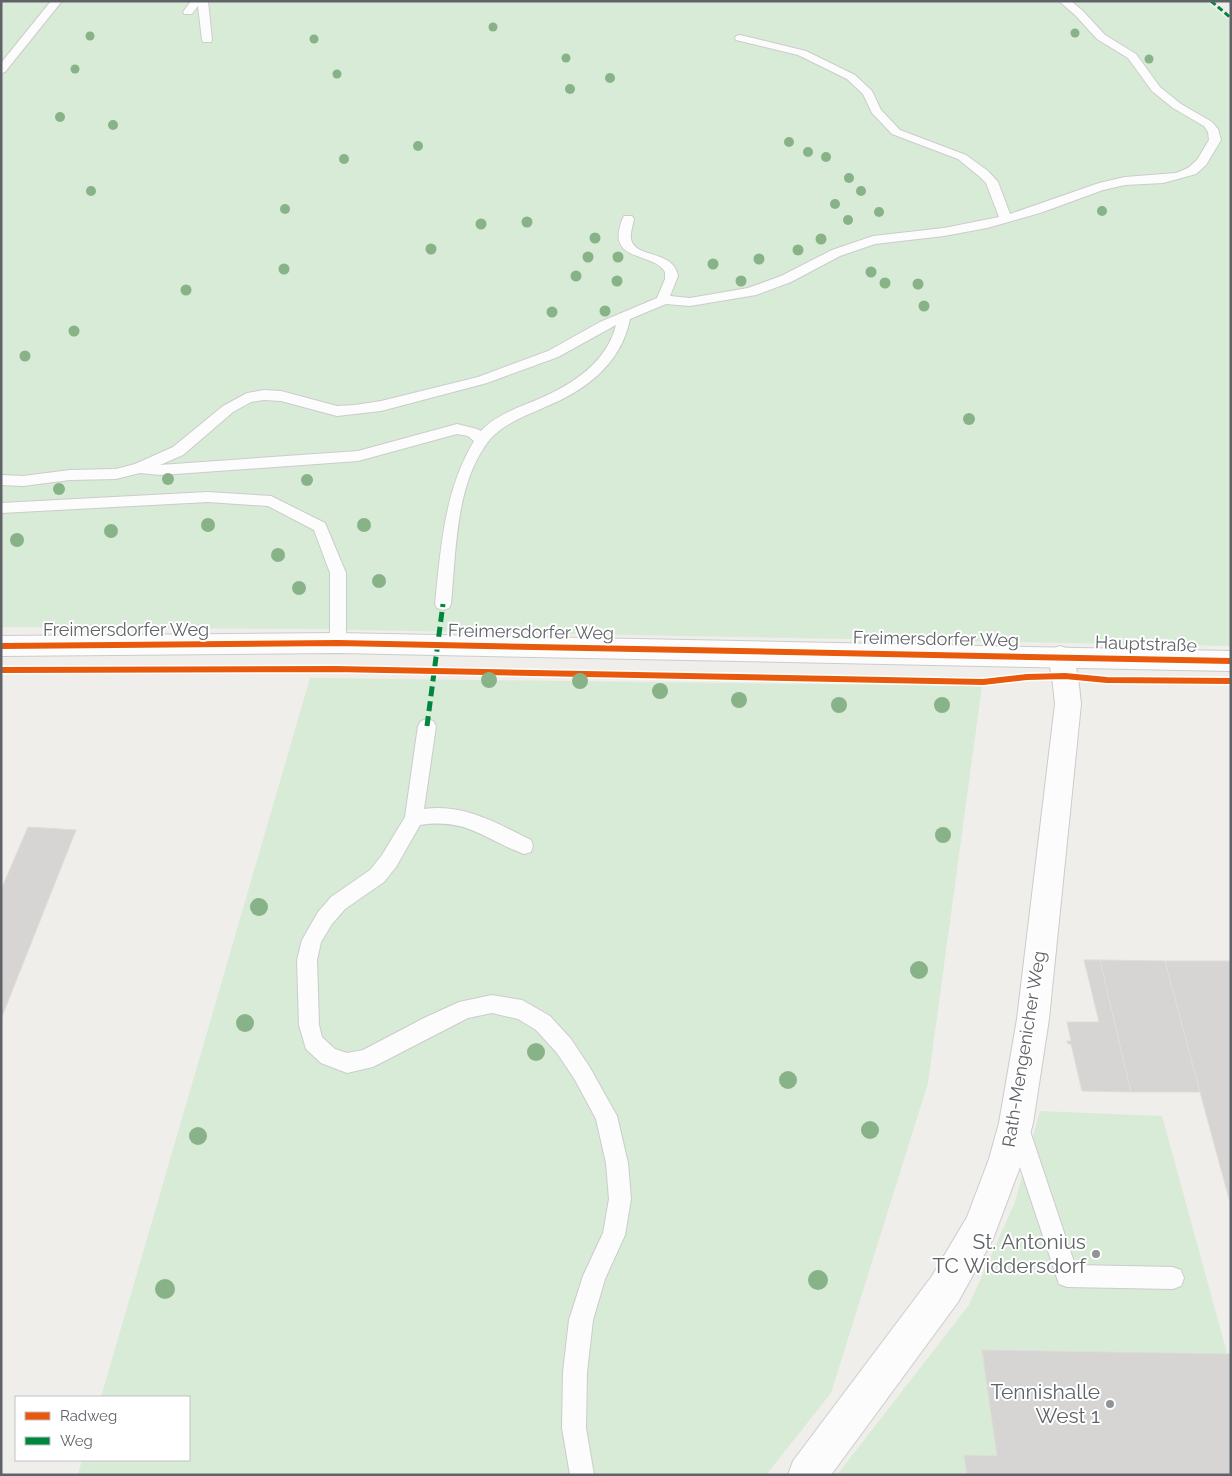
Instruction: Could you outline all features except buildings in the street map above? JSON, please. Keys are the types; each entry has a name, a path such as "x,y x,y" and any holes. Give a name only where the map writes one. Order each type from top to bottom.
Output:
{"street":[{"name":"Freimersdorfer Weg","path":"1,646 338,643 1060,656"},
{"name":"Hauptstraße","path":"1060,656 1231,661"},
{"name":"Rath-Mengenicher Weg","path":"807,1475 945,1289 981,1227 1006,1159 1016,1123 1033,1019 1068,704 1065,676 1060,656"}],"lane":[{"path":"1,70 57,1"},
{"path":"188,12 197,1"},
{"path":"203,1 207,40"},
{"path":"1,480 22,481 70,475 116,474 139,468 178,451 228,409 247,398 264,395 281,396 337,411 381,406 482,380 553,354 605,325 664,300 690,302 751,292 786,279 836,253 873,240 944,232 987,224 1099,187 1179,176 1192,171 1202,162 1215,140 1214,131 1208,124 1177,106 1156,89 1132,56 1101,37 1079,13 1064,1"},
{"path":"740,38 802,53 851,76 868,93 876,111 896,132 962,157 984,174 992,182 1006,219"},
{"path":"628,219 625,239 628,245 634,251 663,261 669,266 672,281 663,295 664,300"},
{"path":"443,604 453,521 461,483 469,459 481,439 502,420 558,396 584,380 607,359 622,335 624,318"},
{"path":"139,468 161,470 358,456 457,429 472,432 481,439"},
{"path":"1,508 208,497 271,501 320,526 338,573 338,643"},
{"path":"427,726 414,818 389,861 377,876 338,903 325,918 312,940 307,960 309,1025 314,1042 328,1056 346,1063 366,1060 431,1025 466,1009 492,1004 522,1010 543,1023 564,1046 582,1073 606,1116 617,1163 620,1199 614,1235 594,1276 581,1320 575,1372 574,1428 582,1475"},
{"path":"414,818 430,814 454,814 480,824 524,846"},
{"path":"1016,1123 1067,1276 1173,1278"}],"green space":[{"path":"1,1 1206,1 1231,22 1231,646 298,629 1,627"},
{"path":"310,678 982,686 928,1083 831,1393 766,1475 78,1475 82,1461 190,1461 190,1396 101,1396"},
{"name":"St. Antonius TC Widdersdorf","path":"1040,1111 1162,1116 1227,1353 1231,1354 1231,1475 837,1475 969,1305 1015,1202"}],"marked path":[{"path":"1211,1 1231,18"},
{"path":"427,726 443,604"}],"cycle path":[{"path":"1,646 338,643 1231,661"},
{"path":"1,670 335,669 983,682 1027,677 1065,676 1107,680 1231,681"}],"place":[{"name":"St. Antonius TC Widdersdorf","path":"1096,1254"},
{"name":"Tennishalle West 1","path":"1110,1404"}]}
